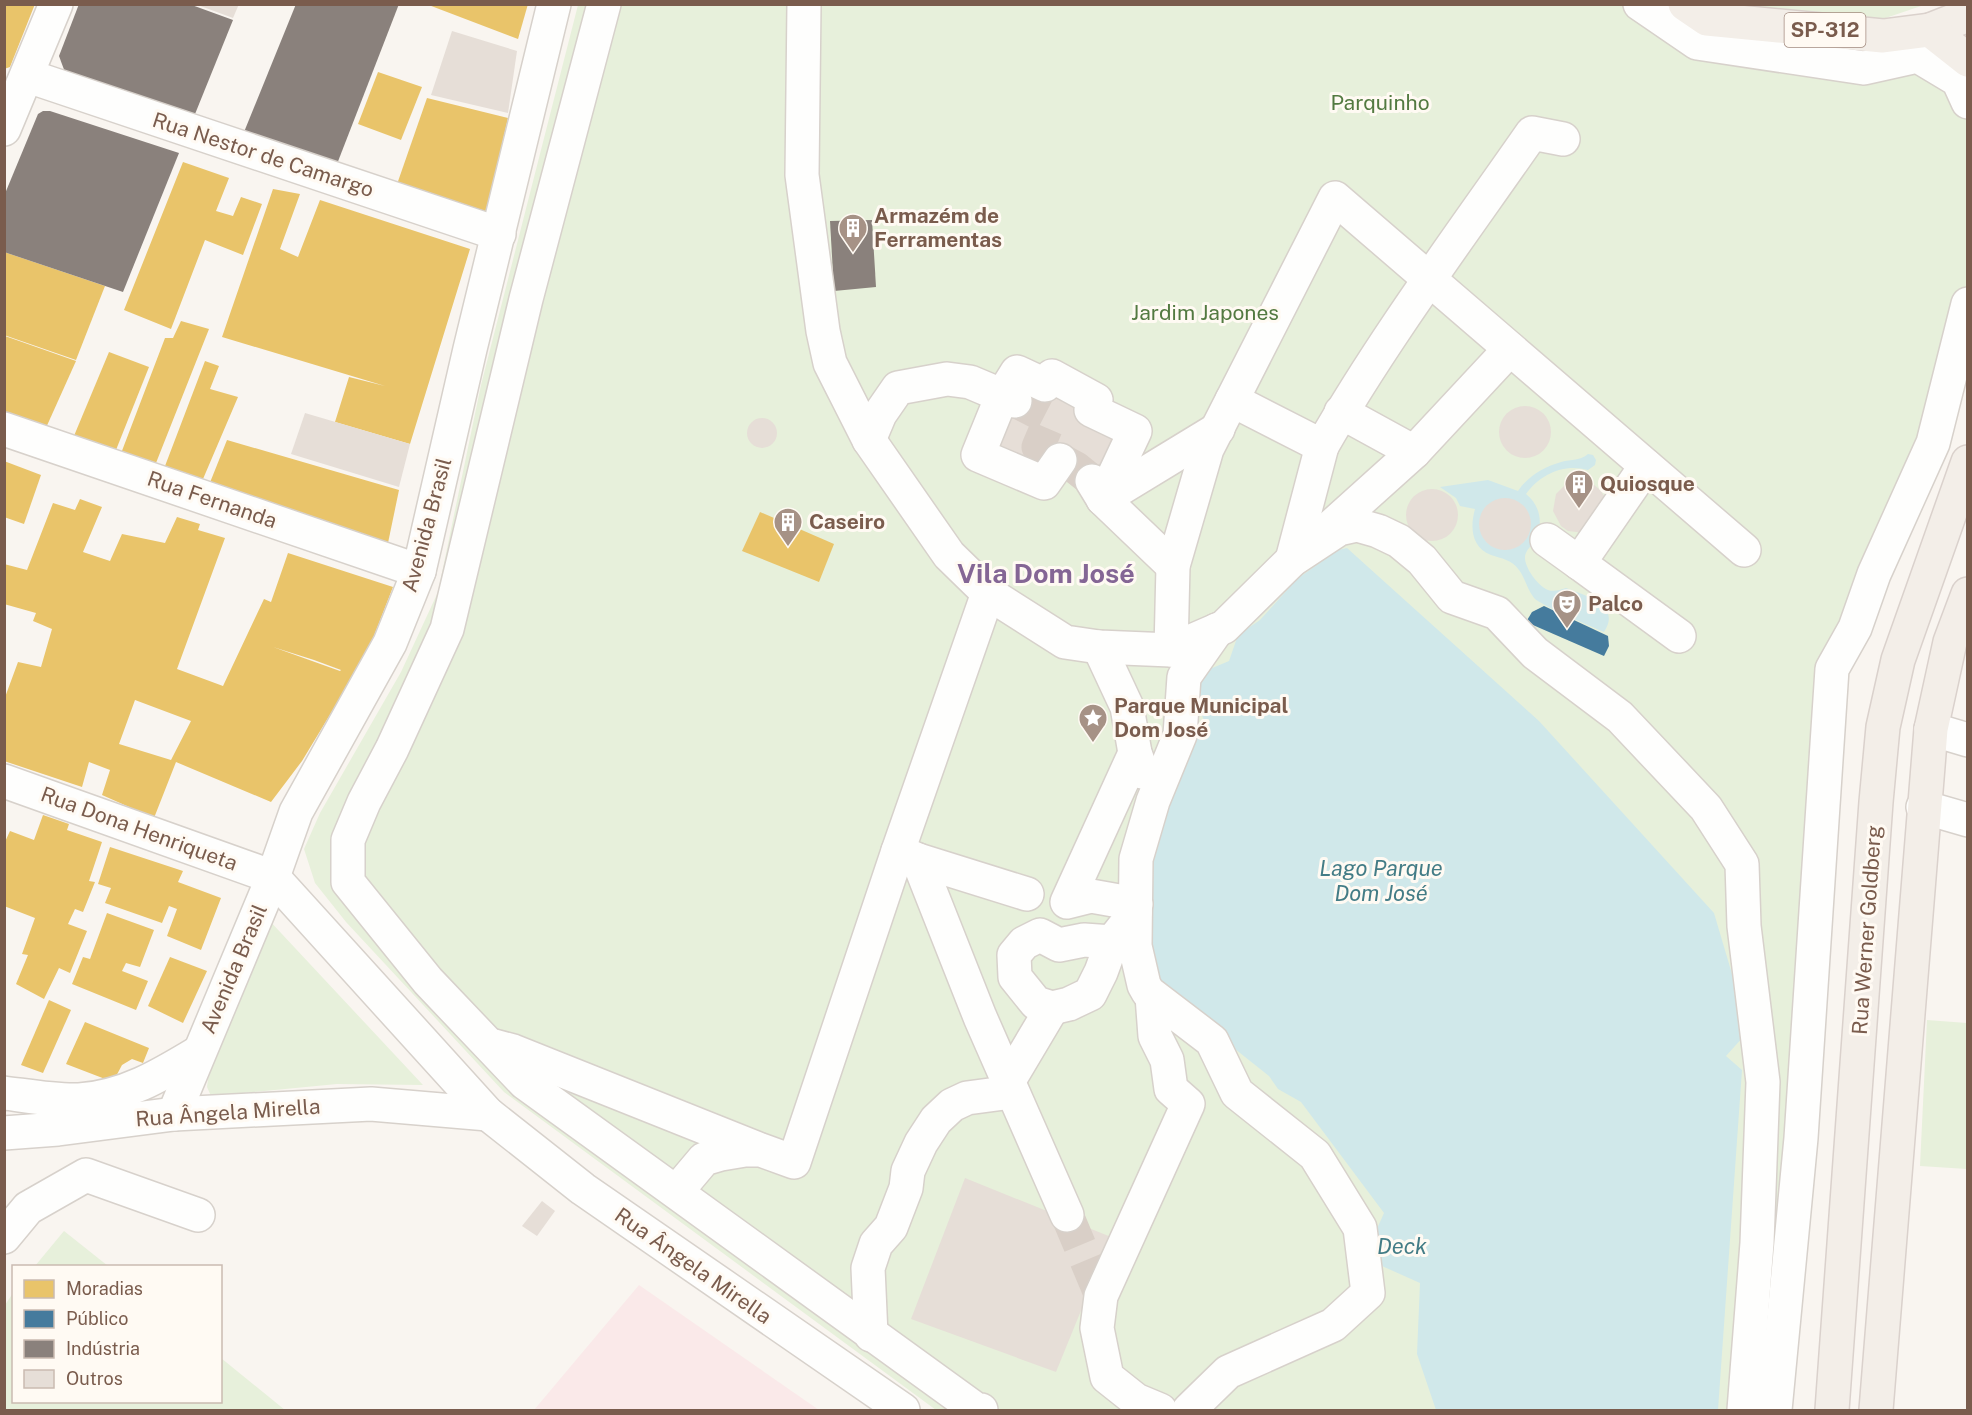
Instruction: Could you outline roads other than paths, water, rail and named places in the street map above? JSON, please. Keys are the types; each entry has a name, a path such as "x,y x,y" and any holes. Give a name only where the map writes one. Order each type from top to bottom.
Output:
{"main road":[{"name":"SP-312","path":"1685,4 1707,19 1883,36 1930,30 1968,15"},
{"path":"1930,30 1968,60"},
{"name":"Rua Werner Goldberg","path":"1832,1410 1883,727 1898,660 1968,462"},
{"path":"1876,1410 1931,729 1947,652 1968,594"}],"street":[{"path":"4,129 17,86 56,4"},
{"name":"Avenida Brasil","path":"174,1114 273,877 296,812 390,643 418,571 554,4"},
{"path":"604,4 525,299 447,629 348,840 348,882 428,981 525,1083 677,1191 871,1335 977,1410 981,1410"},
{"path":"804,4 802,175 823,331 830,363 869,440 949,555 988,592 1065,642 1099,647 1171,650 1224,627 1292,560 1414,452 1510,349"},
{"path":"1640,4 1697,43 1864,68 1918,56 1959,80 1968,102"},
{"name":"Rua Nestor de Camargo","path":"17,86 499,234"},
{"path":"1292,560 1322,446 1341,412 1532,134 1563,139"},
{"path":"1171,650 1173,566 1207,449 1335,198 1744,550"},
{"path":"1775,1410 1801,1138 1832,669 1855,628 1874,574 1933,442 1968,304"},
{"path":"830,363 841,374 889,402"},
{"path":"1060,460 1044,483 978,454 1009,399 1017,372 1045,385 1052,376 1096,400 1092,410 1135,431 1097,489"},
{"path":"869,440 880,414 897,388 947,379 970,382 1009,399"},
{"path":"1341,412 1414,452"},
{"path":"1097,489 1225,415 1322,446"},
{"name":"Rua Fernanda","path":"4,429 418,571"},
{"path":"1579,563 1646,466"},
{"path":"1097,489 1173,566"},
{"path":"1292,560 1339,529 1357,525 1378,531 1399,541 1422,560 1452,597 1497,613 1535,653 1620,717 1706,808 1742,864 1744,926 1763,1082 1757,1243 1744,1410"},
{"path":"1547,540 1680,636"},
{"path":"489,1045 513,1051 794,1162 908,855 988,592"},
{"path":"1189,1410 1228,1372 1334,1325 1368,1293 1360,1228 1315,1155 1237,1093 1212,1041 1152,996 1144,985 1135,946 1136,859 1154,801 1180,735 1184,677 1217,630"},
{"path":"1099,647 1127,707 1135,753 1154,801"},
{"path":"1931,729 1968,740"},
{"path":"1067,902 1135,753"},
{"name":"Rua Dona Henriqueta","path":"4,781 273,877"},
{"path":"1923,807 1968,820"},
{"path":"908,855 1027,894 1067,902 1091,896 1136,908"},
{"path":"908,855 1067,1215"},
{"name":"Rua Ângela Mirella","path":"273,877 488,1114 583,1189 903,1410"},
{"path":"1027,894 1028,921 1040,935 1059,945 1084,940 1112,942"},
{"path":"1040,935 1024,943 1014,955 1015,976 1036,1003 1052,1008 1069,1004 1090,994 1112,942 1136,908"},
{"path":"1152,996 1155,1036 1167,1060 1171,1089 1188,1104"},
{"path":"871,1335 868,1268 876,1244 891,1227 906,1188 908,1171 921,1143 936,1120 951,1105 967,1098 1010,1087 1052,1008"},
{"path":"4,1093 78,1100 120,1093 159,1077 199,1052"},
{"path":"1188,1104 1237,1093"},
{"name":"Rua Ângela Mirella","path":"4,1133 58,1129 174,1114 370,1104 488,1114"},
{"path":"1160,1410 1136,1400 1107,1377 1096,1328 1101,1296 1188,1104"},
{"path":"677,1191 704,1159 745,1150 760,1150"},
{"path":"4,1237 28,1208 86,1175 198,1215"}],"water":[{"path":"1588,454 1593,455 1596,460 1595,465 1588,470 1571,468 1554,472 1538,481 1526,494 1535,504 1540,521 1538,534 1525,560 1532,575 1548,590 1566,588 1592,598 1605,608 1608,623 1604,632 1556,611 1534,598 1516,566 1479,547 1473,529 1475,509 1460,506 1456,498 1440,487 1488,480 1518,491 1543,469 1561,462 1582,458"},
{"name":"Lago Parque Dom José","path":"1347,548 1539,721 1714,913 1732,974 1744,1036 1726,1056 1742,1070 1718,1410 1436,1410 1417,1354 1420,1283 1364,1258 1384,1213 1301,1102 1278,1089 1269,1076 1167,995 1156,970 1146,929 1147,862 1185,756 1209,719 1204,720 1186,679 1229,661 1238,635 1260,620 1297,579 1338,550"}],"tunnel":[{"path":"1015,401 1050,419 1038,447 1076,468 1091,480"},
{"path":"1067,1215 1101,1296"}],"place":[{"name":"Armazém de Ferramentas","path":"853,254"},
{"name":"Quiosque","path":"1579,510"},
{"name":"Caseiro","path":"788,548"},
{"name":"Palco","path":"1567,630"},
{"name":"Parque Municipal Dom José","path":"1093,744"}],"district":[{"name":"Vila Dom José","path":"1046,574"}],"park label":[{"name":"Parquinho","path":"1380,103"},
{"name":"Jardim Japones","path":"1205,313"}],"water label":[{"name":"Deck","path":"1402,1246"}]}
